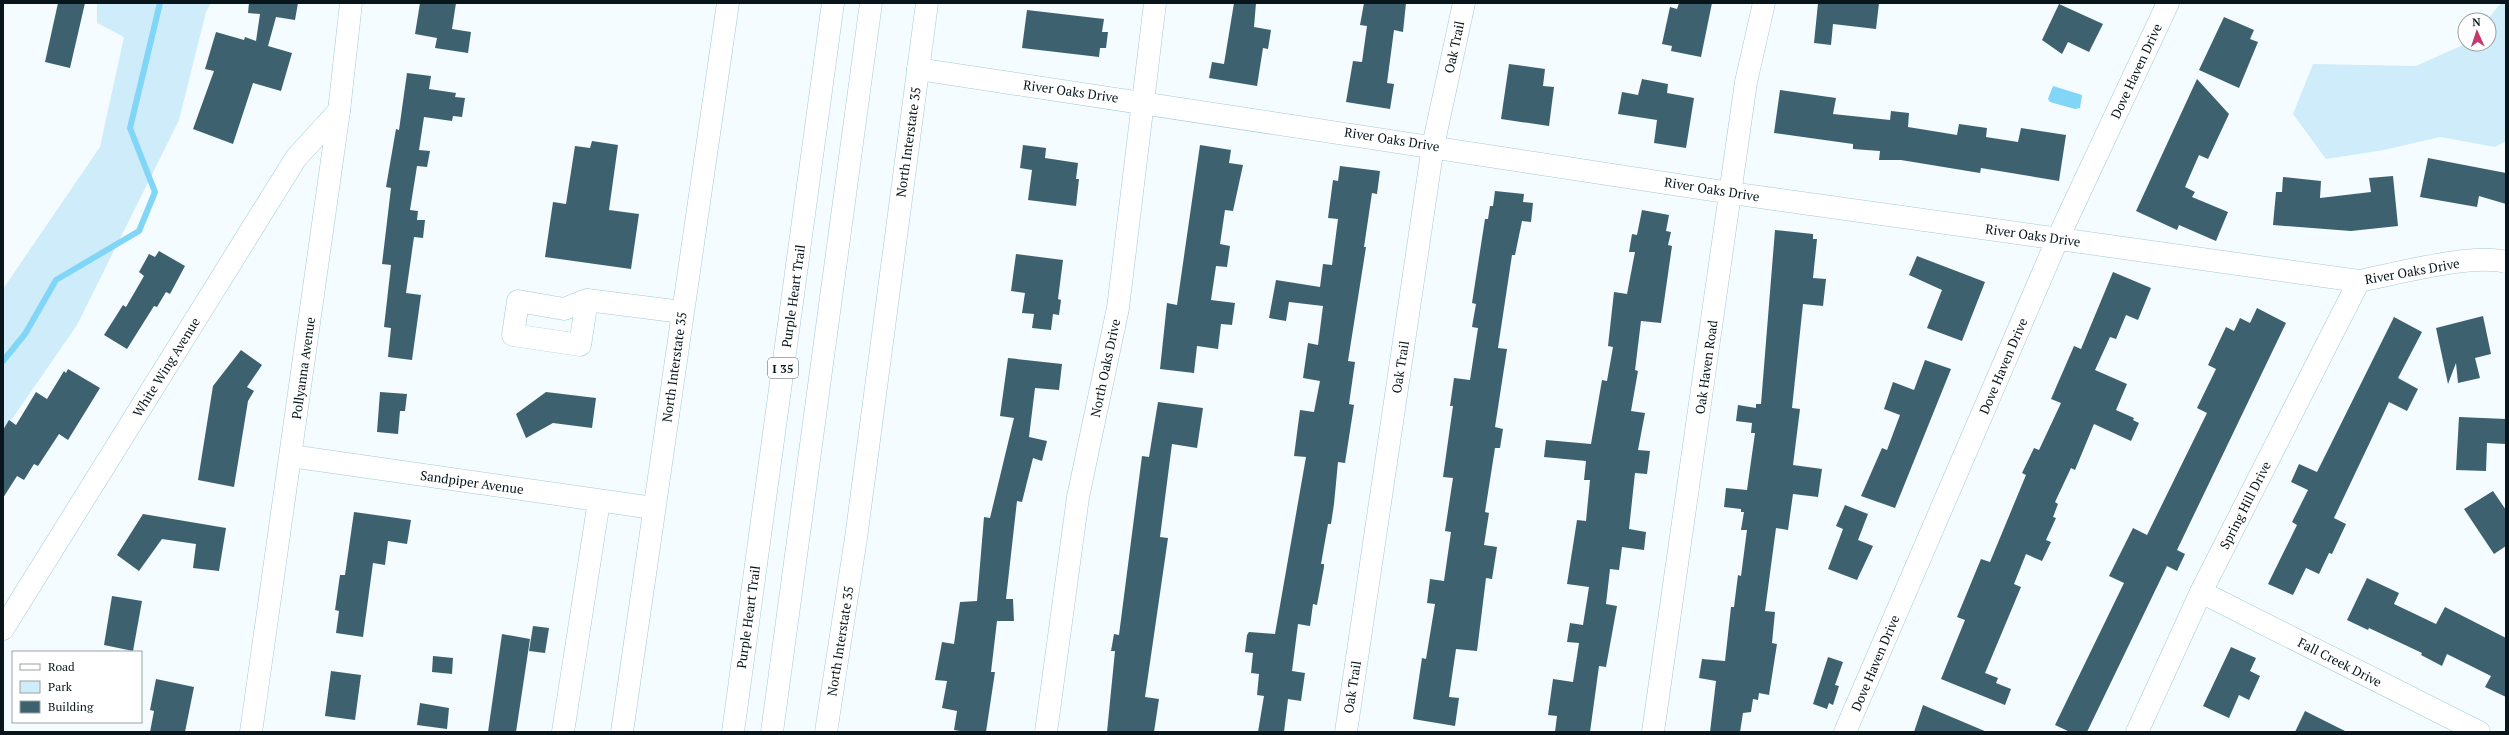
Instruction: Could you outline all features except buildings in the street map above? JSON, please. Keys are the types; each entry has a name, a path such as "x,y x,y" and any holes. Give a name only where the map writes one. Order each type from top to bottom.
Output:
{"main road":[{"name":"Pollyanna Avenue","path":"251,732 339,111 351,3"},
{"name":"North Interstate 35","path":"622,732 653,508 728,3"},
{"name":"Purple Heart Trail","path":"732,732 833,3"},
{"path":"772,732 871,3"},
{"name":"North Interstate 35","path":"826,732 856,538 927,3"},
{"name":"North Oaks Drive","path":"1046,732 1078,497 1118,308 1156,3"},
{"name":"Oak Trail","path":"1346,732 1434,146 1464,3"},
{"name":"Oak Haven Road","path":"1653,732 1732,193 1746,82 1764,3"},
{"name":"Dove Haven Drive","path":"1845,732 2058,238 2168,3"},
{"name":"River Oaks Drive","path":"918,69 1434,146 1732,193 2359,281 2447,264 2498,260 2506,262"},
{"name":"White Wing Avenue","path":"3,629 296,158 339,111"},
{"name":"Spring Hill Drive","path":"2137,732 2201,592 2359,281"},
{"path":"587,300 682,312"},
{"name":"Sandpiper Avenue","path":"291,456 653,508"},
{"path":"563,732 599,501"},
{"name":"Fall Creek Drive","path":"2201,592 2479,732"}],"green space":[{"path":"97,3 211,3 206,12 179,120 77,325 3,432 3,289 100,147 124,37 97,23"},
{"path":"2501,3 2506,3 2506,141 2495,147 2440,137 2384,150 2326,159 2293,114 2313,64 2416,66 2457,48 2457,52 2497,52 2497,12 2494,12"}],"water":[{"path":"2053,86 2082,95 2080,108 2075,109 2050,102 2048,99"}],"waterway":[{"path":"3,361 25,334 56,280 139,231 155,192 130,128 160,3"}]}
